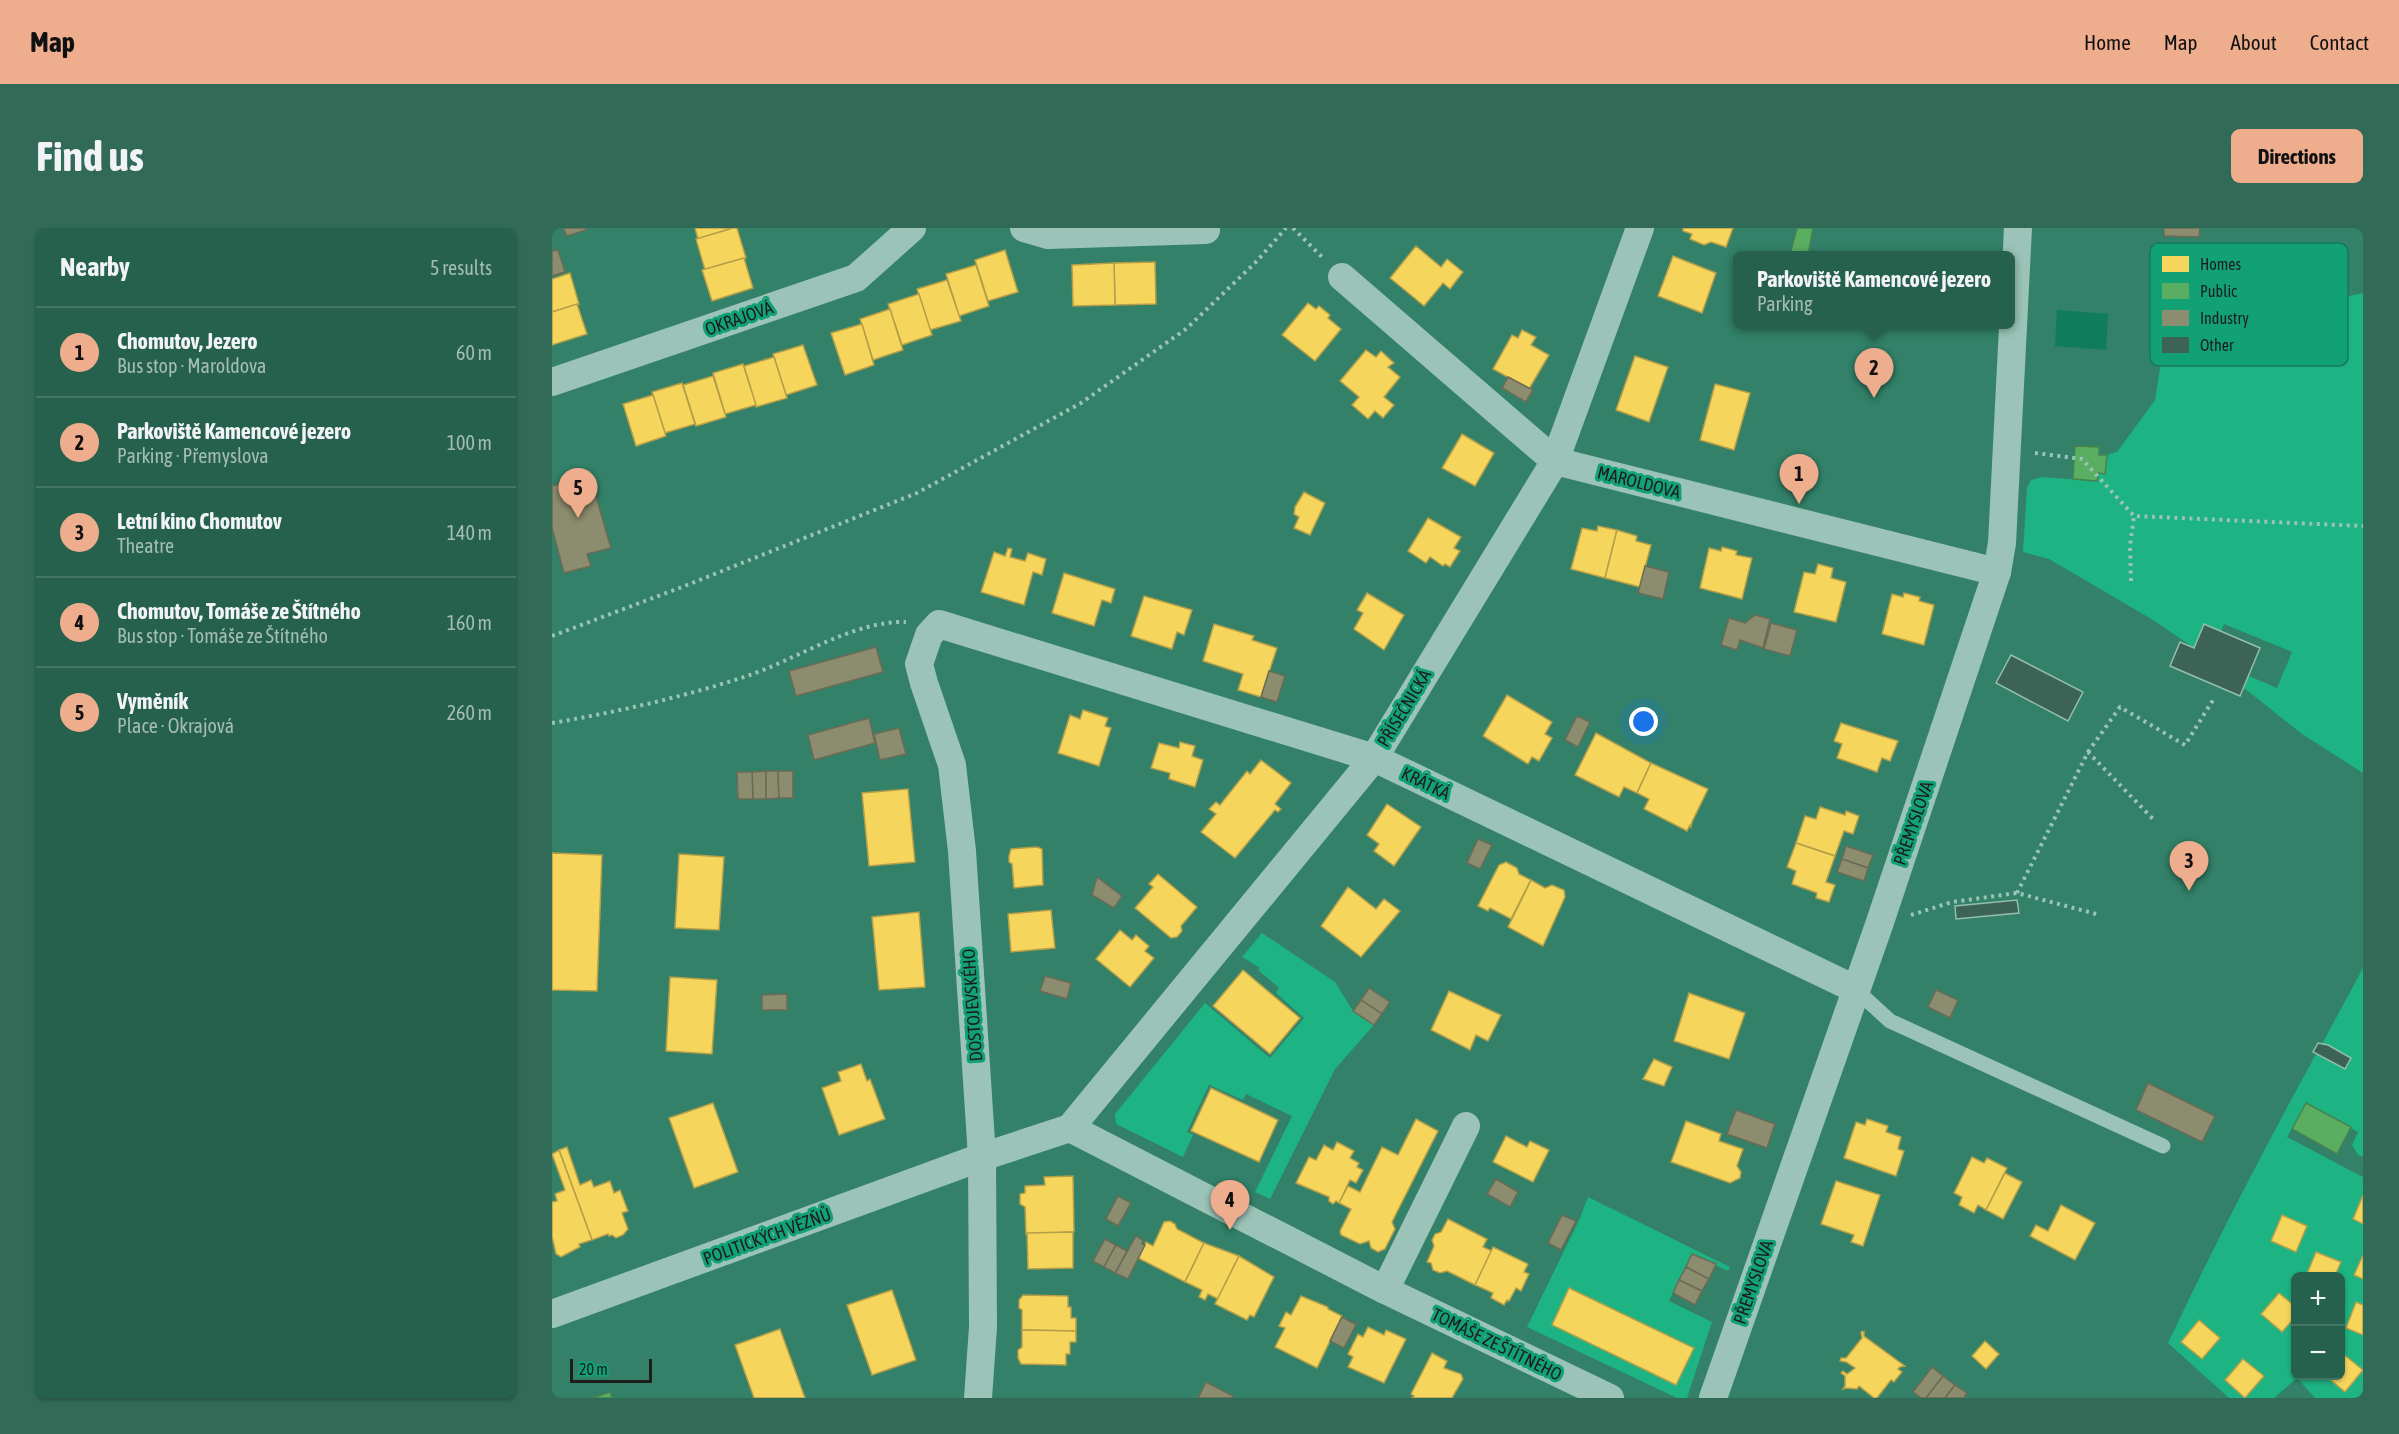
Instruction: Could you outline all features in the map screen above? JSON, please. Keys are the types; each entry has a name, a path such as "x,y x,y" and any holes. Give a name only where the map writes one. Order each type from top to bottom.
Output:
{"street":[{"name":"OKRAJOVÁ","path":"552,382 855,278 912,228"},
{"path":"1024,228 1048,235 1206,230"},
{"name":"PŘÍSEČNICKÁ","path":"1070,1128 1374,758 1555,461 1640,228"},
{"name":"PŘEMYSLOVA","path":"2015,288 2018,228"},
{"name":"MAROLDOVA","path":"1342,277 1555,461 1997,572"},
{"name":"PŘEMYSLOVA","path":"1713,1398 1879,925 1997,572 2002,543 2013,329"},
{"name":"KRÁTKÁ","path":"939,624 1374,758 1855,989"},
{"name":"DOSTOJEVSKÉHO","path":"939,624 929,635 920,664 924,683 952,765 962,851 982,1157 982,1327 978,1398"},
{"path":"1385,1290 1466,1126"},
{"path":"982,1157 1070,1128"},
{"name":"TOMÁŠE ZE ŠTÍTNÉHO","path":"1070,1128 1385,1290 1610,1398"},
{"name":"POLITICKÝCH VĚZŇŮ","path":"552,1314 982,1157"}],"lane":[{"path":"1855,989 1890,1021 2163,1146"}],"path":[{"path":"552,636 917,493 1070,408 1185,329 1256,262 1286,228"},
{"path":"1293,228 1342,277"},
{"path":"2007,449 2082,459 2134,516 2363,526"},
{"path":"2131,581 2130,546 2134,516"},
{"path":"552,723 613,713 748,676 854,631 897,622 939,624"},
{"path":"2017,893 2088,752 2120,706 2185,746 2213,700"},
{"path":"2088,752 2153,819"},
{"path":"1879,925 1952,902 2017,893 2100,915"}],"shaded area":[{"path":"2363,293 2363,773 2302,734 2244,688 2249,676 2277,688 2292,652 2224,624 2221,632 2203,625 2194,648 2153,620 2049,559 2023,552 2027,488 2031,480 2042,477 2097,481 2098,473 2105,474 2107,455 2117,452 2155,400 2160,366 2348,366 2348,296"},
{"path":"2057,310 2108,314 2106,350 2055,346"},
{"path":"1262,933 1335,982 1353,1011 1374,1025 1335,1069 1270,1199 1255,1192 1292,1116 1246,1094 1243,1100 1209,1085 1187,1132 1193,1135 1183,1157 1116,1124 1115,1114 1205,1003 1270,1058 1304,1018 1276,993 1279,988 1258,970 1260,968 1242,957"},
{"path":"2363,968 2363,1157 2358,1155 2352,1145 2358,1132 2307,1103 2287,1137 2363,1177 2363,1398 2315,1398 2299,1380 2345,1380 2345,1272 2291,1272 2291,1380 2295,1380 2274,1398 2229,1398 2168,1343 2240,1197 2316,1054 2344,1069 2350,1058 2322,1044"},
{"path":"1588,1197 1730,1267 1728,1271 1692,1254 1669,1301 1712,1322 1687,1398 1677,1398 1527,1327"}],"building: Homes":[{"path":"695,228 733,228 698,239"},
{"path":"737,228 746,258 705,270 696,239"},
{"path":"1683,228 1733,228 1726,247 1711,242 1704,245 1690,239 1692,234 1683,231"},
{"path":"1416,246 1441,267 1447,259 1463,272 1450,289 1443,283 1424,306 1390,278"},
{"path":"1005,250 1018,292 988,301 975,260"},
{"path":"1673,256 1716,273 1702,313 1658,296"},
{"path":"744,258 753,288 712,301 702,270"},
{"path":"1155,262 1156,304 1115,305 1114,263"},
{"path":"1114,263 1115,305 1073,306 1072,265"},
{"path":"976,265 989,306 959,316 946,274"},
{"path":"570,273 579,304 552,312 552,279"},
{"path":"947,280 961,321 930,330 917,289"},
{"path":"919,294 932,335 902,345 888,304"},
{"path":"1308,303 1316,309 1319,306 1341,329 1315,361 1282,335"},
{"path":"577,304 587,334 552,345 552,312"},
{"path":"890,309 903,350 873,360 860,319"},
{"path":"862,324 874,365 845,375 831,333"},
{"path":"1522,330 1536,337 1531,345 1549,355 1529,389 1493,369 1512,335 1518,338"},
{"path":"803,345 817,385 786,395 773,354"},
{"path":"1366,350 1376,357 1381,351 1394,363 1388,367 1400,377 1384,397 1394,405 1383,418 1375,411 1368,419 1352,405 1359,397 1340,381"},
{"path":"1635,356 1668,367 1649,422 1616,410"},
{"path":"774,357 787,398 756,407 744,366"},
{"path":"743,364 756,405 725,414 713,373"},
{"path":"713,376 726,417 696,426 683,385"},
{"path":"682,383 695,424 665,433 652,392"},
{"path":"1715,384 1750,393 1734,450 1700,440"},
{"path":"653,395 666,436 636,446 623,404"},
{"path":"1462,434 1494,453 1475,486 1442,468"},
{"path":"1304,492 1325,503 1310,535 1294,528 1299,517 1294,514 1295,507"},
{"path":"1428,518 1461,537 1454,548 1460,551 1450,567 1445,564 1443,566 1430,557 1426,563 1408,551"},
{"path":"1598,526 1617,530 1605,578 1571,569 1582,528 1597,531"},
{"path":"1617,530 1637,536 1636,541 1651,545 1640,587 1605,578"},
{"path":"1722,547 1737,551 1736,555 1752,558 1742,599 1700,588 1709,548 1721,551"},
{"path":"1008,548 1012,549 1010,557 1025,561 1028,553 1046,559 1042,575 1033,572 1024,605 981,592 994,552 1005,556"},
{"path":"1818,564 1833,568 1831,578 1846,582 1836,622 1794,612 1804,572 1815,574"},
{"path":"1064,573 1115,589 1111,603 1102,600 1094,626 1052,613"},
{"path":"1367,593 1404,615 1384,650 1354,629 1363,613 1357,610"},
{"path":"1904,593 1920,597 1919,601 1934,605 1924,645 1882,634 1892,594 1903,597"},
{"path":"1144,596 1192,610 1184,635 1177,632 1172,649 1131,636"},
{"path":"1214,624 1254,636 1252,640 1277,648 1261,697 1238,690 1243,674 1203,661"},
{"path":"1507,695 1552,722 1545,734 1552,738 1539,761 1532,757 1528,764 1483,736"},
{"path":"1083,710 1108,718 1105,726 1111,728 1099,766 1058,753 1070,715 1080,719"},
{"path":"1841,723 1898,741 1890,761 1882,758 1877,772 1837,758 1842,744 1834,741"},
{"path":"1596,733 1651,763 1637,793 1624,787 1619,797 1575,775"},
{"path":"1180,742 1195,746 1192,756 1203,760 1195,787 1169,779 1170,773 1151,768 1159,743 1179,748"},
{"path":"1261,760 1291,783 1275,804 1281,809 1278,812 1275,810 1235,858 1201,832 1216,814 1209,809 1216,802 1220,805 1247,771 1250,774"},
{"path":"1651,763 1708,789 1687,831 1644,809 1649,799 1637,793"},
{"path":"908,789 915,862 869,866 862,793"},
{"path":"1387,804 1421,827 1394,866 1374,851 1379,844 1367,835"},
{"path":"1820,807 1845,815 1846,811 1859,816 1853,834 1844,831 1835,856 1796,843 1805,816 1816,819"},
{"path":"1796,843 1835,856 1826,882 1835,885 1829,902 1816,898 1817,893 1792,884 1796,871 1787,867"},
{"path":"1037,847 1042,849 1043,885 1014,888 1012,864 1009,862 1011,849"},
{"path":"552,853 602,855 597,991 552,990"},
{"path":"679,854 724,857 719,930 675,928"},
{"path":"1506,862 1517,868 1519,874 1531,880 1511,919 1490,908 1488,911 1478,906 1499,865"},
{"path":"1158,874 1197,907 1181,926 1182,931 1177,937 1171,938 1135,908 1153,887 1149,884"},
{"path":"1531,880 1545,888 1552,885 1564,890 1565,897 1543,946 1508,927"},
{"path":"1348,887 1376,909 1384,899 1400,911 1361,957 1321,926"},
{"path":"1051,910 1055,948 1011,952 1008,914"},
{"path":"919,912 925,987 879,990 872,917"},
{"path":"1120,930 1132,940 1136,935 1149,946 1145,951 1154,958 1130,987 1096,959"},
{"path":"1243,970 1300,1018 1270,1054 1213,1006"},
{"path":"670,977 717,980 712,1054 666,1051"},
{"path":"1449,991 1501,1015 1488,1041 1476,1035 1470,1050 1431,1030"},
{"path":"1689,993 1745,1013 1729,1059 1674,1041"},
{"path":"1654,1059 1672,1067 1664,1086 1643,1079"},
{"path":"861,1064 867,1081 870,1079 885,1119 839,1135 822,1088 841,1081 838,1072"},
{"path":"1211,1088 1278,1120 1259,1162 1191,1131"},
{"path":"713,1103 738,1172 694,1188 669,1118"},
{"path":"1416,1119 1438,1131 1392,1222 1395,1229 1385,1249 1378,1252 1371,1248 1369,1241 1360,1244 1341,1235 1340,1231 1351,1209 1339,1203 1348,1186 1360,1192 1382,1147 1398,1155"},
{"path":"1867,1119 1888,1126 1886,1132 1901,1137 1898,1149 1904,1151 1896,1176 1844,1158 1856,1122 1865,1125"},
{"path":"1686,1121 1721,1134 1719,1141 1743,1149 1737,1166 1741,1172 1740,1178 1730,1183 1671,1162"},
{"path":"1506,1136 1527,1147 1530,1141 1549,1150 1533,1182 1493,1162"},
{"path":"1337,1142 1354,1151 1350,1158 1359,1163 1357,1167 1363,1170 1356,1183 1350,1180 1339,1203 1336,1201 1333,1204 1329,1201 1329,1197 1296,1183 1309,1157 1316,1160 1324,1145 1333,1150"},
{"path":"567,1147 580,1185 591,1180 594,1187 610,1181 614,1193 620,1190 628,1211 622,1213 628,1229 623,1235 616,1238 608,1234 592,1240 559,1150"},
{"path":"559,1150 592,1240 579,1244 580,1247 561,1257 556,1254 552,1236 552,1202 557,1201 555,1194 565,1190 552,1154"},
{"path":"1972,1157 1984,1163 1987,1158 2007,1168 1986,1210 1978,1205 1974,1213 1959,1205 1962,1197 1954,1193"},
{"path":"2005,1173 2022,1182 2003,1219 1986,1210"},
{"path":"1073,1176 1074,1232 1026,1234 1025,1207 1020,1204 1020,1194 1025,1193 1025,1186 1045,1185 1044,1177"},
{"path":"1836,1181 1880,1195 1863,1246 1851,1242 1854,1235 1821,1224"},
{"path":"2363,1195 2363,1224 2353,1219"},
{"path":"2061,1205 2095,1223 2075,1260 2030,1236 2036,1225 2048,1231"},
{"path":"2282,1215 2307,1226 2296,1252 2271,1241"},
{"path":"1448,1219 1487,1239 1483,1247 1492,1251 1475,1285 1447,1271 1440,1273 1433,1270 1431,1263 1427,1262 1434,1246 1432,1240 1435,1234 1441,1232"},
{"path":"1170,1221 1177,1229 1204,1243 1185,1282 1138,1258 1146,1242 1153,1246 1164,1222"},
{"path":"1073,1232 1073,1268 1028,1269 1027,1233"},
{"path":"1204,1243 1239,1256 1218,1299 1208,1294 1205,1300 1199,1297 1202,1290 1185,1282"},
{"path":"1493,1247 1528,1264 1524,1272 1529,1274 1521,1291 1516,1288 1504,1305 1491,1298 1493,1293 1475,1285"},
{"path":"2316,1252 2341,1262 2337,1272 2308,1272"},
{"path":"2363,1255 2363,1279 2354,1275"},
{"path":"1239,1256 1274,1277 1254,1317 1250,1315 1247,1320 1215,1304"},
{"path":"1569,1288 1694,1348 1676,1385 1552,1325"},
{"path":"892,1290 916,1360 872,1375 847,1305"},
{"path":"2279,1293 2291,1303 2291,1322 2282,1332 2261,1314"},
{"path":"1023,1295 1068,1296 1071,1318 1076,1318 1076,1331 1022,1330 1022,1310 1019,1308 1019,1300"},
{"path":"1301,1296 1328,1307 1342,1316 1317,1368 1275,1347 1285,1328 1279,1326 1286,1312 1291,1315"},
{"path":"2356,1302 2363,1305 2363,1335 2346,1328"},
{"path":"2199,1320 2220,1338 2202,1359 2181,1342"},
{"path":"1368,1327 1384,1335 1386,1330 1406,1339 1384,1383 1348,1367 1353,1357 1348,1354 1358,1334 1363,1337"},
{"path":"780,1329 805,1398 754,1398 735,1345"},
{"path":"1022,1330 1076,1331 1076,1342 1070,1342 1070,1354 1066,1354 1066,1365 1021,1364 1018,1350 1022,1347"},
{"path":"1864,1331 1864,1336 1905,1366 1898,1369 1902,1372 1894,1382 1891,1380 1877,1398 1859,1386 1857,1389 1843,1389 1845,1376 1841,1373 1843,1371 1847,1374 1855,1368 1840,1361 1841,1358 1846,1358 1862,1338 1861,1332"},
{"path":"1985,1341 1999,1354 1986,1369 1972,1356"},
{"path":"1432,1353 1447,1361 1444,1368 1461,1374 1463,1379 1452,1398 1412,1398 1414,1396 1411,1394"},
{"path":"2345,1355 2363,1370 2345,1392 2331,1380 2345,1380"},
{"path":"2243,1359 2264,1376 2245,1398 2225,1380"}],"building: Public":[{"path":"1797,228 1813,228 1809,251 1791,251"},
{"path":"2075,446 2099,447 2099,455 2107,455 2105,474 2098,473 2097,481 2073,479"},
{"path":"2306,1103 2351,1127 2337,1154 2292,1129"},
{"path":"610,1392 612,1398 592,1398"}],"building: Industry":[{"path":"563,228 586,228 586,230 567,236"},
{"path":"2164,228 2200,228 2199,237 2164,236"},
{"path":"558,250 565,272 552,276 552,251"},
{"path":"1508,377 1533,390 1526,402 1502,388"},
{"path":"590,476 611,548 587,554 591,566 564,573 552,528 552,486"},
{"path":"1645,566 1669,572 1663,599 1638,593"},
{"path":"1755,615 1770,619 1763,648 1740,640 1737,650 1721,645 1729,618 1745,623"},
{"path":"1771,623 1797,630 1790,656 1764,649"},
{"path":"876,647 883,672 796,696 789,671"},
{"path":"1269,671 1285,676 1277,702 1261,697"},
{"path":"1577,716 1590,722 1578,747 1565,740"},
{"path":"869,718 875,743 814,760 808,735"},
{"path":"899,728 906,754 880,760 874,734"},
{"path":"766,771 766,799 753,799 752,772"},
{"path":"766,771 778,771 779,798 766,799"},
{"path":"778,771 793,771 793,798 779,798"},
{"path":"737,772 752,772 753,799 738,799"},
{"path":"1478,839 1492,845 1480,869 1467,863"},
{"path":"1846,846 1873,855 1868,868 1842,859"},
{"path":"1842,859 1868,868 1864,881 1837,872"},
{"path":"1097,877 1122,896 1114,908 1092,895"},
{"path":"1045,976 1071,983 1067,999 1040,991"},
{"path":"1369,988 1390,1002 1382,1014 1361,1000"},
{"path":"1936,990 1958,1000 1950,1018 1928,1007"},
{"path":"787,994 787,1010 762,1010 762,995"},
{"path":"1361,1000 1382,1014 1374,1025 1353,1011"},
{"path":"2148,1083 2215,1116 2202,1142 2136,1110"},
{"path":"1736,1110 1775,1124 1767,1148 1727,1134"},
{"path":"1496,1179 1518,1192 1510,1207 1487,1194"},
{"path":"1118,1196 1131,1203 1118,1226 1106,1219"},
{"path":"1562,1215 1576,1221 1561,1250 1548,1243"},
{"path":"1136,1236 1143,1240 1142,1244 1145,1245 1128,1279 1115,1273"},
{"path":"1105,1239 1116,1245 1104,1267 1093,1261"},
{"path":"1116,1245 1127,1251 1115,1273 1104,1267"},
{"path":"1692,1254 1716,1264 1709,1279 1686,1267"},
{"path":"1686,1267 1709,1279 1702,1291 1679,1280"},
{"path":"1679,1280 1702,1291 1695,1305 1673,1293"},
{"path":"1342,1317 1355,1324 1358,1321 1344,1348 1330,1341"},
{"path":"1932,1367 1943,1376 1926,1398 1921,1398 1913,1392"},
{"path":"1943,1376 1955,1385 1945,1398 1926,1398"},
{"path":"1206,1382 1233,1396 1232,1398 1198,1398"},
{"path":"1955,1385 1967,1393 1964,1398 1945,1398"}],"building: Other":[{"path":"2204,624 2260,648 2240,696 2170,666 2180,642 2194,648"},
{"path":"2011,655 2083,692 2068,721 1996,683"},
{"path":"2017,900 2019,913 1956,919 1955,906"},
{"path":"2318,1043 2328,1045 2351,1058 2345,1069 2313,1052"}],"place":[{"name":"Parkoviště Kamencové jezero","path":"1874,398"},
{"name":"Chomutov, Jezero","path":"1799,504"},
{"name":"Vyměník","path":"578,518"},
{"name":"Letní kino Chomutov","path":"2189,891"},
{"name":"Chomutov, Tomáše ze Štítného","path":"1230,1230"}]}
